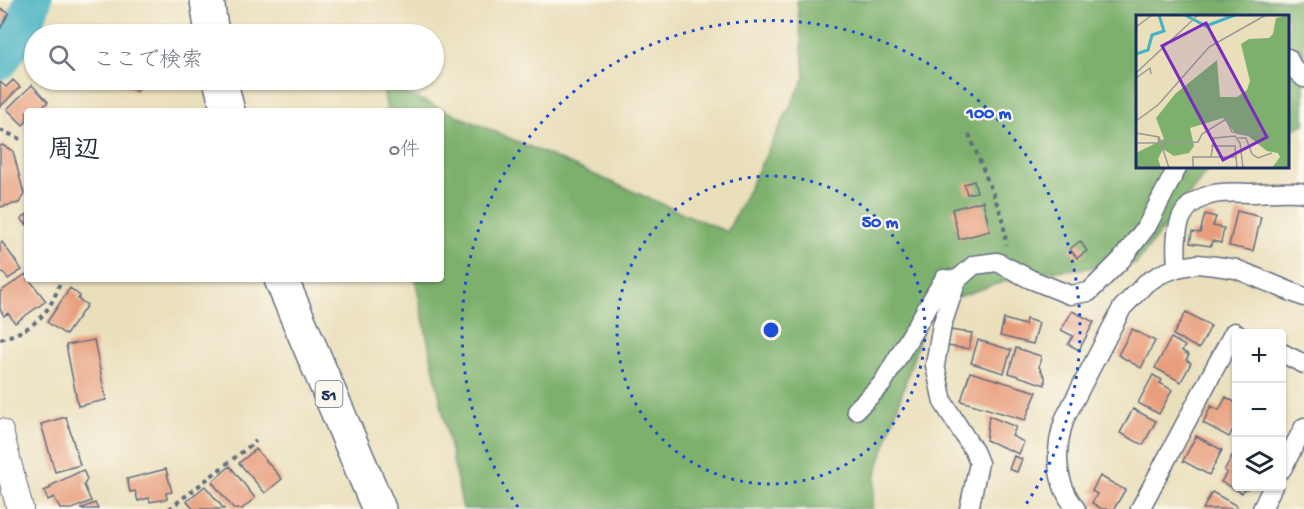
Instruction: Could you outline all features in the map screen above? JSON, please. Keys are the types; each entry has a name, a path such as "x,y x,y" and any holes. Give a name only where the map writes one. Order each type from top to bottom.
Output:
{"highway":[{"path":"207,0 211,24"},
{"path":"223,90 227,108"},
{"name":"51","path":"282,282 379,509"}],"main road":[{"path":"0,432 20,509"}],"street":[{"path":"1289,61 1304,78"},
{"path":"969,509 979,463 943,402 935,365 942,325 957,280 974,265 997,262 1030,279 1070,295 1089,292 1121,260 1147,226 1177,168"},
{"path":"1177,268 1175,244 1178,224 1195,201 1212,194 1304,193"},
{"path":"1076,509 1062,484 1057,463 1060,433 1065,418 1122,308 1146,283 1177,268 1197,264 1236,269 1304,297"},
{"path":"856,410 882,384 944,279 957,280"},
{"path":"1140,509 1232,336"},
{"path":"1286,355 1304,364"},
{"path":"1286,460 1304,427"},
{"path":"1262,509 1271,491"}],"path":[{"path":"0,130 23,140"},
{"path":"969,134 1003,219 1006,248 997,262"},
{"path":"0,339 20,334 44,314 60,282"},
{"path":"169,509 256,441"}],"green space":[{"path":"797,0 1304,0 1304,124 1289,131 1289,15 1136,15 1136,168 1209,168 1136,264 1030,273 930,306 876,474 872,509 463,509 416,282 444,282 444,110 727,232 805,77"},
{"path":"383,90 398,90 440,108 386,108"}],"building":[{"path":"0,8 9,13 0,29"},
{"path":"13,80 20,87 0,107 0,82 6,87"},
{"path":"27,90 37,90 48,102 41,108 24,108 23,125 7,109"},
{"path":"0,146 13,151 24,194 19,203 0,207"},
{"path":"974,181 977,192 967,194 964,184"},
{"path":"983,201 990,231 959,239 952,209"},
{"path":"1237,211 1261,217 1253,251 1229,246"},
{"path":"1205,214 1216,217 1213,226 1224,228 1221,243 1212,241 1211,246 1190,243 1192,232 1200,233"},
{"path":"1080,241 1087,251 1077,258 1070,249"},
{"path":"2,242 22,270 8,279 3,272 0,274 0,244"},
{"path":"24,275 24,282 31,282 46,301 15,323 8,313 4,316 0,309 0,292"},
{"path":"70,288 80,296 78,299 87,305 66,335 47,322"},
{"path":"1072,311 1094,322 1079,350 1068,344 1073,336 1061,330"},
{"path":"1186,312 1211,326 1199,349 1173,335"},
{"path":"1004,319 1025,325 1026,319 1039,323 1033,344 1000,336"},
{"path":"1132,329 1155,341 1141,368 1118,355"},
{"path":"949,330 972,333 969,349 947,346"},
{"path":"1171,338 1185,346 1182,351 1189,355 1186,360 1191,363 1181,382 1155,368"},
{"path":"94,340 106,400 78,406 66,345"},
{"path":"978,340 1011,350 1004,373 971,363"},
{"path":"1016,348 1041,356 1039,367 1045,377 1045,385 1009,373"},
{"path":"970,372 1037,392 1025,420 961,401"},
{"path":"1153,375 1162,380 1160,383 1172,390 1159,414 1138,403"},
{"path":"1226,397 1232,401 1232,431 1229,437 1203,423 1211,406 1219,410"},
{"path":"1133,409 1156,421 1143,445 1120,433"},
{"path":"989,416 1016,427 1012,436 1024,442 1019,454 986,440"},
{"path":"66,417 80,465 55,472 41,424"},
{"path":"1196,436 1222,450 1209,475 1183,461"},
{"path":"256,449 282,479 265,493 239,463"},
{"path":"1014,456 1022,459 1017,472 1009,469"},
{"path":"1232,456 1232,488 1221,482 1227,472 1224,471"},
{"path":"230,466 255,498 242,509 234,509 212,482"},
{"path":"166,469 172,492 166,493 167,499 150,502 149,498 138,501 135,491 130,492 127,479"},
{"path":"83,470 87,479 84,485 91,501 72,509 60,509 54,497 48,500 44,491"},
{"path":"1100,476 1125,490 1114,509 1102,509 1092,503 1097,494 1092,491"},
{"path":"205,486 224,509 193,509 187,501"},
{"path":"1212,492 1237,506 1235,509 1203,509"},
{"path":"95,503 98,509 80,509"}],"waterway":[{"path":"0,61 26,20 33,0"}]}
